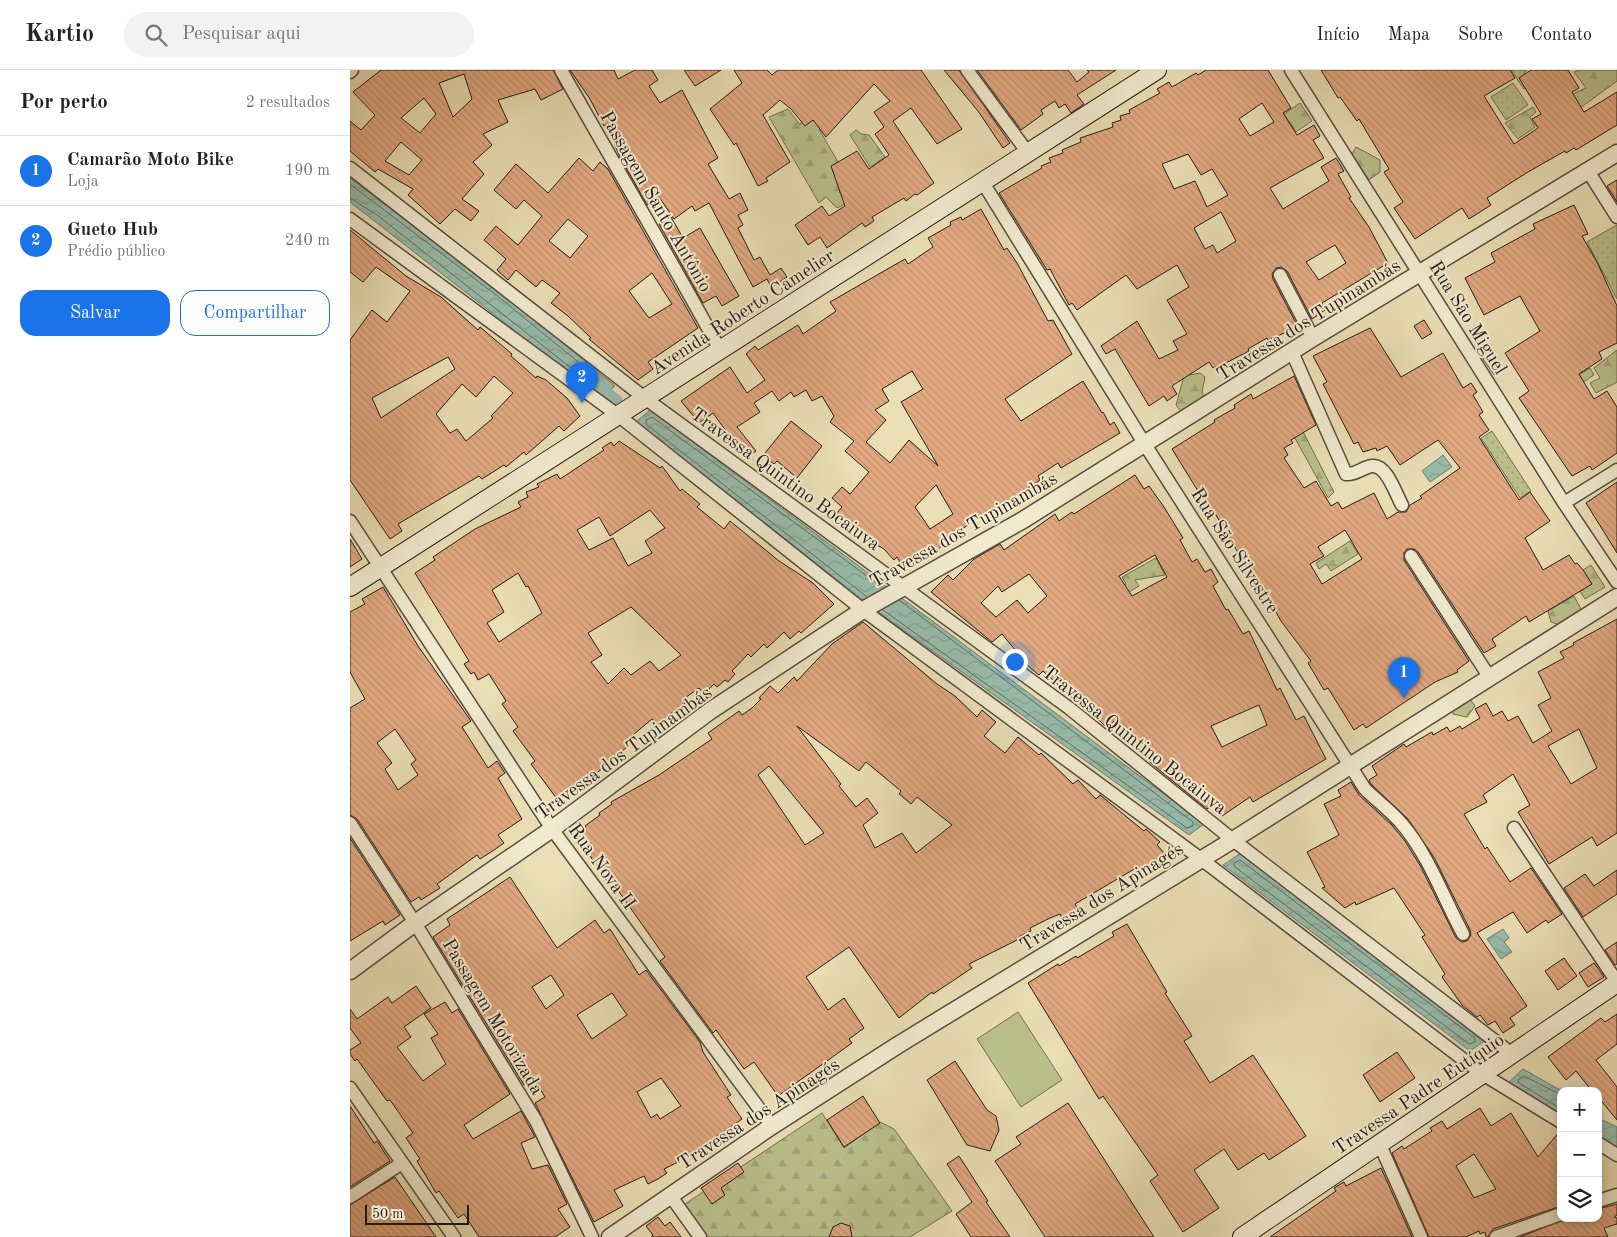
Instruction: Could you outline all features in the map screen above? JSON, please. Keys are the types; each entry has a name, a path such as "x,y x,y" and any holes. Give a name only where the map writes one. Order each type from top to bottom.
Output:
{"main road":[{"name":"Avenida Roberto Camelier","path":"350,587 646,400 720,350 1157,70"},
{"name":"Travessa Padre Eutíquio","path":"1242,1237 1380,1145 1617,982"}],"street":[{"name":"Passagem Santo Antônio","path":"561,70 615,166 668,254 720,350"},
{"path":"967,70 1028,153"},
{"name":"Rua São Miguel","path":"1291,70 1564,503 1617,582"},
{"name":"Travessa dos Tupinambás","path":"350,971 415,923 552,829 710,712 863,610 1023,520 1313,338 1617,153"},
{"name":"Travessa Quintino Bocaiuva","path":"350,168 646,400 1069,708 1233,840 1512,1054"},
{"path":"1588,171 1617,217"},
{"name":"Rua São Silvestre","path":"982,181 1144,444 1351,764 1365,789 1402,824 1421,853 1441,887 1463,934"},
{"path":"350,219 619,416 863,610 1201,859 1482,1074 1557,1120"},
{"path":"1280,274 1313,338"},
{"path":"1292,352 1346,474 1352,474 1373,466 1378,467 1384,471 1402,505"},
{"path":"1564,503 1617,470"},
{"name":"Rua Nova II","path":"350,521 552,829 772,1126"},
{"path":"1411,556 1490,678"},
{"name":"Travessa dos Apinagés","path":"610,1237 772,1126 977,996 1233,840 1617,597"},
{"name":"Passagem Motorizada","path":"350,822 415,923 536,1121 592,1237"},
{"path":"1514,828 1617,982"},
{"path":"350,1088 454,1237"},
{"path":"1380,1145 1421,1237"},
{"path":"1602,1146 1617,1155"},
{"path":"350,1198 402,1162"},
{"path":"670,1195 700,1237"},
{"path":"1602,1200 1617,1195"},
{"path":"1496,1237 1557,1215"}],"green space":[{"path":"1511,70 1527,70 1524,72 1532,85 1524,89"},
{"path":"1580,70 1617,70 1617,81 1576,111 1568,96 1586,88 1574,72"},
{"path":"1513,83 1528,105 1506,120 1491,97"},
{"path":"1300,103 1312,121 1296,132 1284,114"},
{"path":"1533,107 1536,112 1530,117 1535,127 1518,139 1505,123"},
{"path":"788,109 800,125 807,112 829,124 819,129 850,183 839,192 849,202 837,208 826,197 819,203 769,117"},
{"path":"856,130 861,134 869,135 885,157 870,167 850,135"},
{"path":"1356,147 1380,160 1380,172 1369,180 1352,154"},
{"path":"1617,225 1617,299 1587,242"},
{"path":"1617,350 1617,382 1596,393 1590,383 1600,378 1594,368"},
{"path":"1488,355 1499,372 1494,375 1483,359"},
{"path":"1590,368 1594,375 1567,393 1562,385"},
{"path":"1200,373 1205,377 1202,392 1205,399 1182,413 1176,405 1184,376"},
{"path":"1269,391 1298,422 1334,492 1328,498"},
{"path":"1492,431 1531,491 1520,498 1481,438"},
{"path":"1350,541 1358,554 1331,571 1326,564 1319,569 1316,563"},
{"path":"1156,558 1165,575 1135,580 1139,586 1129,592 1117,590 1126,584 1122,577"},
{"path":"1591,565 1605,587 1585,599 1580,591 1592,584 1583,570"},
{"path":"1574,596 1582,611 1559,625 1551,622 1548,611"},
{"path":"1469,698 1475,706 1467,717 1453,714 1452,705"},
{"path":"1018,1012 1062,1080 1021,1107 977,1039"},
{"path":"822,1113 844,1148 880,1122 894,1129 952,1211 910,1237 705,1237 682,1206"}],"water":[{"path":"350,178 503,294 615,386 601,398 350,202"},
{"path":"650,410 1204,824 1189,835 877,611 636,422"},
{"path":"1443,455 1452,467 1430,482 1422,471"},
{"path":"1241,853 1486,1040 1470,1051 1223,865"},
{"path":"1503,929 1509,938 1504,942 1512,952 1501,959 1487,939"},
{"path":"1523,1069 1557,1088 1557,1112 1509,1082"},
{"path":"1602,1120 1617,1127 1617,1147 1602,1138"}],"building":[{"path":"381,70 553,70 563,89 541,100 535,89 498,100 508,122 483,134 492,145 473,162 484,174 462,199 479,211 471,221 455,209 440,224 408,195 413,189 378,169 375,172 350,151 350,121 361,130 375,115 353,92","holes":["464,74 472,99 453,117 439,83","424,98 436,114 420,133 401,118","401,142 422,160 409,175 385,161"]},
{"path":"570,70 614,70 618,79 635,70 652,70 658,80 649,86 660,103 682,90 718,158 708,164 729,199 740,193 748,210 738,215 743,225 738,228 754,260 760,257 770,275 781,268 787,277 771,287 767,279 753,287 709,203 695,211 692,206 674,219 659,197 647,205 620,157 606,125 604,126 590,99"},
{"path":"684,70 721,70 695,86"},
{"path":"734,70 767,70 772,75 778,70 921,70 962,129 937,144 911,108 893,121 934,183 917,195 915,194 906,201 904,198 872,217 874,221 865,227 862,223 827,248 820,237 808,245 795,225 822,206 829,216 845,206 831,166 857,151 869,169 889,155 875,134 884,127 874,112 890,101 874,84 826,137 813,120 805,126 791,109 780,100 763,115 790,162 766,178 768,181 758,186 736,143 734,145 710,109 742,83"},
{"path":"944,70 959,70 1010,143 1003,148 978,111"},
{"path":"977,70 1068,70 1077,82 1089,72 1087,70 1116,70 1077,95 1084,104 1071,113 1065,104 1059,108 1055,101 1041,110 1043,114 1021,130"},
{"path":"1206,70 1268,70 1291,108 1283,113 1297,135 1314,125 1320,136 1313,140 1324,158 1270,188 1283,209 1329,181 1321,167 1336,158 1344,171 1338,174 1351,197 1349,198 1369,227 1388,263 1322,303 1325,310 1312,319 1287,271 1281,267 1276,268 1272,274 1273,279 1298,327 1268,340 1267,338 1248,349 1249,351 1218,367 1213,368 1209,362 1172,386 1177,394 1167,401 1164,396 1149,406 1115,349 1106,354 1101,346 1137,321 1159,359 1178,350 1173,341 1187,334 1167,300 1189,287 1177,265 1137,289 1126,275 1077,310 1072,303 1069,305 1050,269 1047,270 999,193 1042,168 1041,166 1051,162 1049,158 1063,153 1062,150 1081,142 1080,138 1113,127 1112,123 1121,120 1120,116 1130,113 1129,110 1160,93 1157,89 1169,82 1172,87 1196,73 1198,75","holes":["1262,103 1274,122 1250,136 1239,119","1188,154 1201,175 1212,169 1228,195 1207,207 1195,181 1174,189 1162,164","1221,212 1236,241 1217,253 1213,245 1205,249 1194,228","1335,245 1346,263 1319,280 1306,262"]},
{"path":"1321,70 1510,70 1515,78 1484,96 1514,144 1538,128 1532,119 1541,114 1519,78 1531,70 1568,70 1579,88 1572,92 1584,112 1617,92 1617,125 1576,150 1574,148 1566,153 1565,151 1487,198 1491,205 1469,219 1462,208 1415,239 1394,208 1403,202 1384,172 1389,169 1359,119 1357,121 1340,97 1338,98"},
{"path":"579,158 593,171 600,162 608,169 698,328 648,362 653,369 638,380 589,339 591,338 568,316 551,303 560,293 542,280 536,287 516,270 508,280 497,270 506,259 484,240 496,226 518,245 542,216 524,200 516,209 494,190 516,164 548,193","holes":["568,219 588,236 570,258 549,241","652,273 672,304 649,318 629,291"]},
{"path":"1617,180 1617,202 1607,186"},
{"path":"1574,205 1588,234 1582,236 1598,264 1617,306 1617,343 1599,352 1602,359 1579,374 1594,399 1607,391 1617,407 1617,453 1592,470 1590,466 1572,476 1519,398 1529,391 1505,353 1540,331 1520,296 1484,315 1465,278 1495,262 1491,253 1535,229 1533,224"},
{"path":"981,209 1004,250 1007,248 1017,263 1048,321 1053,320 1072,354 1005,399 1021,421 1083,381 1110,425 1114,422 1120,433 1061,468 1058,463 1038,476 1040,480 1025,490 1028,494 995,513 993,509 970,523 938,549 903,568 897,557 894,560 884,549 868,540 836,514 842,507 832,498 842,487 850,494 869,472 845,451 854,441 830,422 834,416 822,396 812,401 806,390 794,397 791,392 779,401 772,391 754,403 760,412 737,427 756,451 747,457 713,413 699,423 681,401 730,367 747,393 765,380 746,354 755,346 758,350 798,325 803,334 836,311 830,302 905,259 908,264 933,247 928,238 951,225 950,222 961,217 962,220","holes":["912,371 923,389 901,402 938,466 909,440 890,463 866,442 886,420 875,410 889,401 882,389","936,485 953,514 930,529 915,507"]},
{"path":"671,217 683,238 700,228 739,296 722,306 716,296 703,303 659,224"},
{"path":"350,230 406,276 441,297 478,330 480,327 512,354 511,356 536,378 537,376 546,380 567,398 580,416 564,431 559,426 526,455 524,452 506,467 504,465 482,479 479,476 398,524 402,531 390,539 350,480 350,340 372,310 387,322 410,291 376,267 363,282 350,272","holes":["448,357 455,369 381,418 372,398","494,376 513,393 491,416 493,418 466,441 457,429 450,433 436,414 462,384 476,397"]},
{"path":"1424,320 1432,333 1422,339 1414,326"},
{"path":"1370,328 1401,377 1443,353 1463,388 1471,383 1477,392 1473,395 1483,412 1479,415 1489,430 1479,437 1519,500 1530,492 1550,521 1525,538 1543,570 1569,555 1575,564 1577,563 1583,570 1592,584 1529,622 1526,616 1492,639 1496,646 1484,653 1418,552 1414,549 1407,549 1404,553 1404,560 1469,661 1457,670 1458,672 1435,682 1366,728 1363,724 1354,730 1328,688 1324,690 1308,663 1311,661 1281,621 1260,584 1257,585 1213,510 1211,512 1172,449 1215,422 1214,420 1235,408 1234,405 1251,394 1253,399 1294,376 1316,425 1291,440 1293,443 1284,448 1288,455 1284,458 1304,488 1316,481 1331,506 1338,502 1342,509 1374,493 1387,519 1398,512 1406,512 1410,505 1422,498 1420,496 1460,468 1438,440 1400,465 1387,446 1377,451 1376,448 1363,452 1358,442 1354,444 1323,384 1327,382 1313,356","holes":["1345,530 1362,559 1322,584 1310,564 1324,556 1318,547"]},
{"path":"791,421 822,446 797,478 777,461 774,464 765,457 765,453"},
{"path":"619,441 660,468 662,466 680,491 682,489 700,504 697,507 724,529 730,521 779,561 813,583 834,604 801,633 799,631 790,639 784,632 767,648 764,644 751,657 748,654 732,671 735,674 728,682 725,680 717,687 714,684 704,694 699,688 682,700 685,704 667,716 669,718 659,727 652,719 627,740 630,744 615,758 560,803 531,764 535,761 513,731 518,727 502,704 506,701 489,674 478,680 474,672 471,674 464,664 469,661 415,573 435,560 433,557 475,529 521,507 518,502 528,497 526,492 539,487 537,484 557,474 560,479 604,450 602,448 611,442 614,446","holes":["650,510 665,528 645,541 652,553 628,566 613,538 589,550 577,530 599,517 610,536","518,573 526,587 528,586 542,613 499,642 487,623 504,612 492,590","631,607 681,655 659,671 650,661 631,675 624,668 608,684 591,662 602,655 588,633"]},
{"path":"1135,475 1144,489 1149,486 1183,538 1180,540 1192,562 1197,559 1205,572 1211,569 1218,582 1213,586 1226,610 1228,609 1243,634 1249,631 1277,690 1280,688 1296,720 1304,716 1326,759 1253,802 1250,797 1222,816 1214,804 1207,809 1152,764 1114,721 1107,728 1079,700 1077,702 1043,671 1039,675 1028,666 1019,658 1020,656 1002,634 992,642 931,592 948,575 953,580 974,559 1000,544 1004,550 1055,514 1059,521 1072,512 1074,514","holes":["1155,555 1167,577 1132,596 1119,576","1029,574 1047,596 1028,613 1017,600 996,617 981,603 998,586 1002,592","1259,705 1267,725 1222,747 1211,726"]},
{"path":"1617,482 1617,553 1586,503"},
{"path":"350,539 362,559 350,567"},
{"path":"383,587 418,646 471,721 462,727 488,768 497,761 505,773 498,778 522,819 498,835 504,843 480,859 477,855 437,884 440,888 421,900 419,897 411,902 357,819 350,815 350,708 365,699 350,672 350,612 365,604 362,599","holes":["395,729 416,760 411,764 418,775 398,790 385,769 392,763 377,743"]},
{"path":"1617,619 1617,833 1597,846 1592,837 1549,864 1518,812 1530,805 1513,774 1483,795 1487,802 1464,814 1485,849 1487,847 1510,882 1531,868 1562,914 1548,923 1546,920 1527,933 1513,912 1477,933 1527,1006 1510,1018 1515,1025 1503,1033 1495,1021 1488,1025 1480,1015 1477,1017 1462,1005 1442,977 1445,974 1422,937 1425,935 1394,888 1356,905 1355,902 1345,908 1322,888 1325,887 1307,852 1339,835 1324,804 1341,796 1338,790 1351,782 1359,795 1392,825 1405,841 1421,867 1456,938 1462,942 1467,941 1471,935 1470,930 1435,859 1408,819 1371,784 1369,780 1377,775 1372,766 1404,744 1406,747 1432,732 1433,735 1447,727 1450,732 1460,726 1462,729 1480,718 1475,709 1486,703 1493,716 1502,711 1508,721 1518,716 1533,743 1552,731 1538,705 1551,698 1538,672 1564,658 1560,652 1574,645 1573,643","holes":["1579,729 1597,768 1571,784 1548,746"]},
{"path":"863,622 937,684 955,696 977,717 982,710 996,722 984,736 1005,753 1018,737 1039,755 1041,753 1073,784 1078,780 1096,799 1100,795 1144,831 1146,829 1160,842 1157,845 1167,856 1138,871 1136,868 1075,904 1079,911 1063,920 1060,914 1050,918 1030,928 1031,931 1020,936 1021,938 969,964 972,968 933,994 932,992 899,1018 849,947 806,977 828,1010 844,998 864,1028 849,1039 852,1043 778,1096 754,1062 744,1069 716,1030 713,1033 660,961 665,957 615,886 606,880 576,835 600,815 599,813 612,804 611,802 659,775 712,739 708,733 739,711 742,715 752,708 770,686 778,693 794,677 797,681 832,644","holes":["797,726 859,771 866,762 901,791 899,794 911,804 917,797 952,825 916,853 902,833 875,848 863,825 878,813 867,798 856,807","769,766 824,833 805,845 758,775"]},
{"path":"350,838 400,915 385,925 383,921 350,941"},
{"path":"1617,870 1617,894 1583,917 1564,888 1585,874 1594,886"},
{"path":"510,877 557,948 595,920 604,933 610,929 639,975 646,970 700,1042 703,1052 731,1095 727,1097 742,1119 682,1160 664,1169 667,1173 658,1179 648,1184 644,1176 614,1190 623,1206 594,1222 535,1103 545,1097 534,1079 524,1085 433,937 450,925 447,919","holes":["551,975 564,995 546,1009 532,987","612,993 627,1015 592,1039 577,1015","661,1078 681,1106 660,1119 657,1114 651,1118 637,1092"]},
{"path":"1127,924 1167,992 1165,993 1192,1036 1184,1041 1210,1083 1253,1055 1306,1136 1269,1160 1264,1153 1238,1170 1224,1149 1194,1170 1219,1208 1183,1232 1150,1181 1158,1175 1103,1096 1099,1099 1028,983 1058,964 1059,966 1076,956 1077,958 1114,936 1112,932"},
{"path":"1617,942 1617,964 1615,965 1605,950"},
{"path":"1564,958 1577,976 1558,990 1545,971"},
{"path":"1594,963 1604,977 1588,987 1579,973"},
{"path":"416,986 431,1008 404,1027 411,1037 397,1047 423,1081 446,1064 431,1038 438,1034 424,1014 445,1002 452,1013 458,1009 510,1094 464,1125 473,1139 521,1111 535,1137 521,1143 532,1169 548,1165 567,1204 558,1209 570,1227 555,1237 479,1237 464,1214 458,1218 439,1191 436,1193 417,1161 420,1159 406,1138 413,1133 390,1100 387,1101 357,1059 355,1061 350,1054 350,1050 361,1043 350,1028 350,1009 357,1019 388,997 392,1003"},
{"path":"1617,1014 1617,1044 1596,1060 1617,1087 1617,1120 1602,1102 1602,1087 1589,1087 1576,1071 1566,1080 1548,1057 1601,1018 1605,1022"},
{"path":"1397,1052 1415,1078 1380,1102 1363,1075"},
{"path":"955,1061 987,1110 996,1116 999,1130 990,1151 967,1145 927,1080"},
{"path":"863,1096 880,1123 844,1147 827,1120"},
{"path":"1068,1103 1154,1237 1045,1237 995,1161 1021,1144 1016,1137"},
{"path":"350,1106 374,1143 377,1141 390,1161 350,1187"},
{"path":"1480,1108 1491,1126 1511,1113 1538,1157 1557,1135 1557,1207 1493,1229 1488,1237 1486,1237 1485,1232 1480,1234 1479,1231 1466,1237 1429,1237 1392,1153 1402,1146 1404,1149 1432,1131 1430,1128 1442,1121 1447,1129","holes":["1474,1154 1496,1189 1474,1198 1456,1166"]},
{"path":"959,1156 988,1201 986,1202 1010,1237 971,1237 956,1214 972,1202 947,1164"},
{"path":"738,1163 744,1172 721,1188 725,1195 712,1204 701,1188"},
{"path":"1381,1168 1412,1237 1270,1237 1336,1191 1334,1188 1344,1182 1346,1186"},
{"path":"395,1177 436,1237 350,1237 350,1205"},
{"path":"1617,1204 1617,1215 1614,1217 1617,1218 1617,1224 1604,1228 1608,1237 1520,1237 1558,1222 1602,1222 1602,1208"},
{"path":"658,1217 665,1226 670,1222 681,1237 651,1237 653,1235 646,1226"},
{"path":"841,1223 850,1226 852,1237 829,1237 833,1227"}],"waterway":[{"path":"590,381 616,402"}],"place":[{"name":"Gueto Hub","path":"582,403"},
{"name":"Camarão Moto Bike","path":"1404,698"}]}
